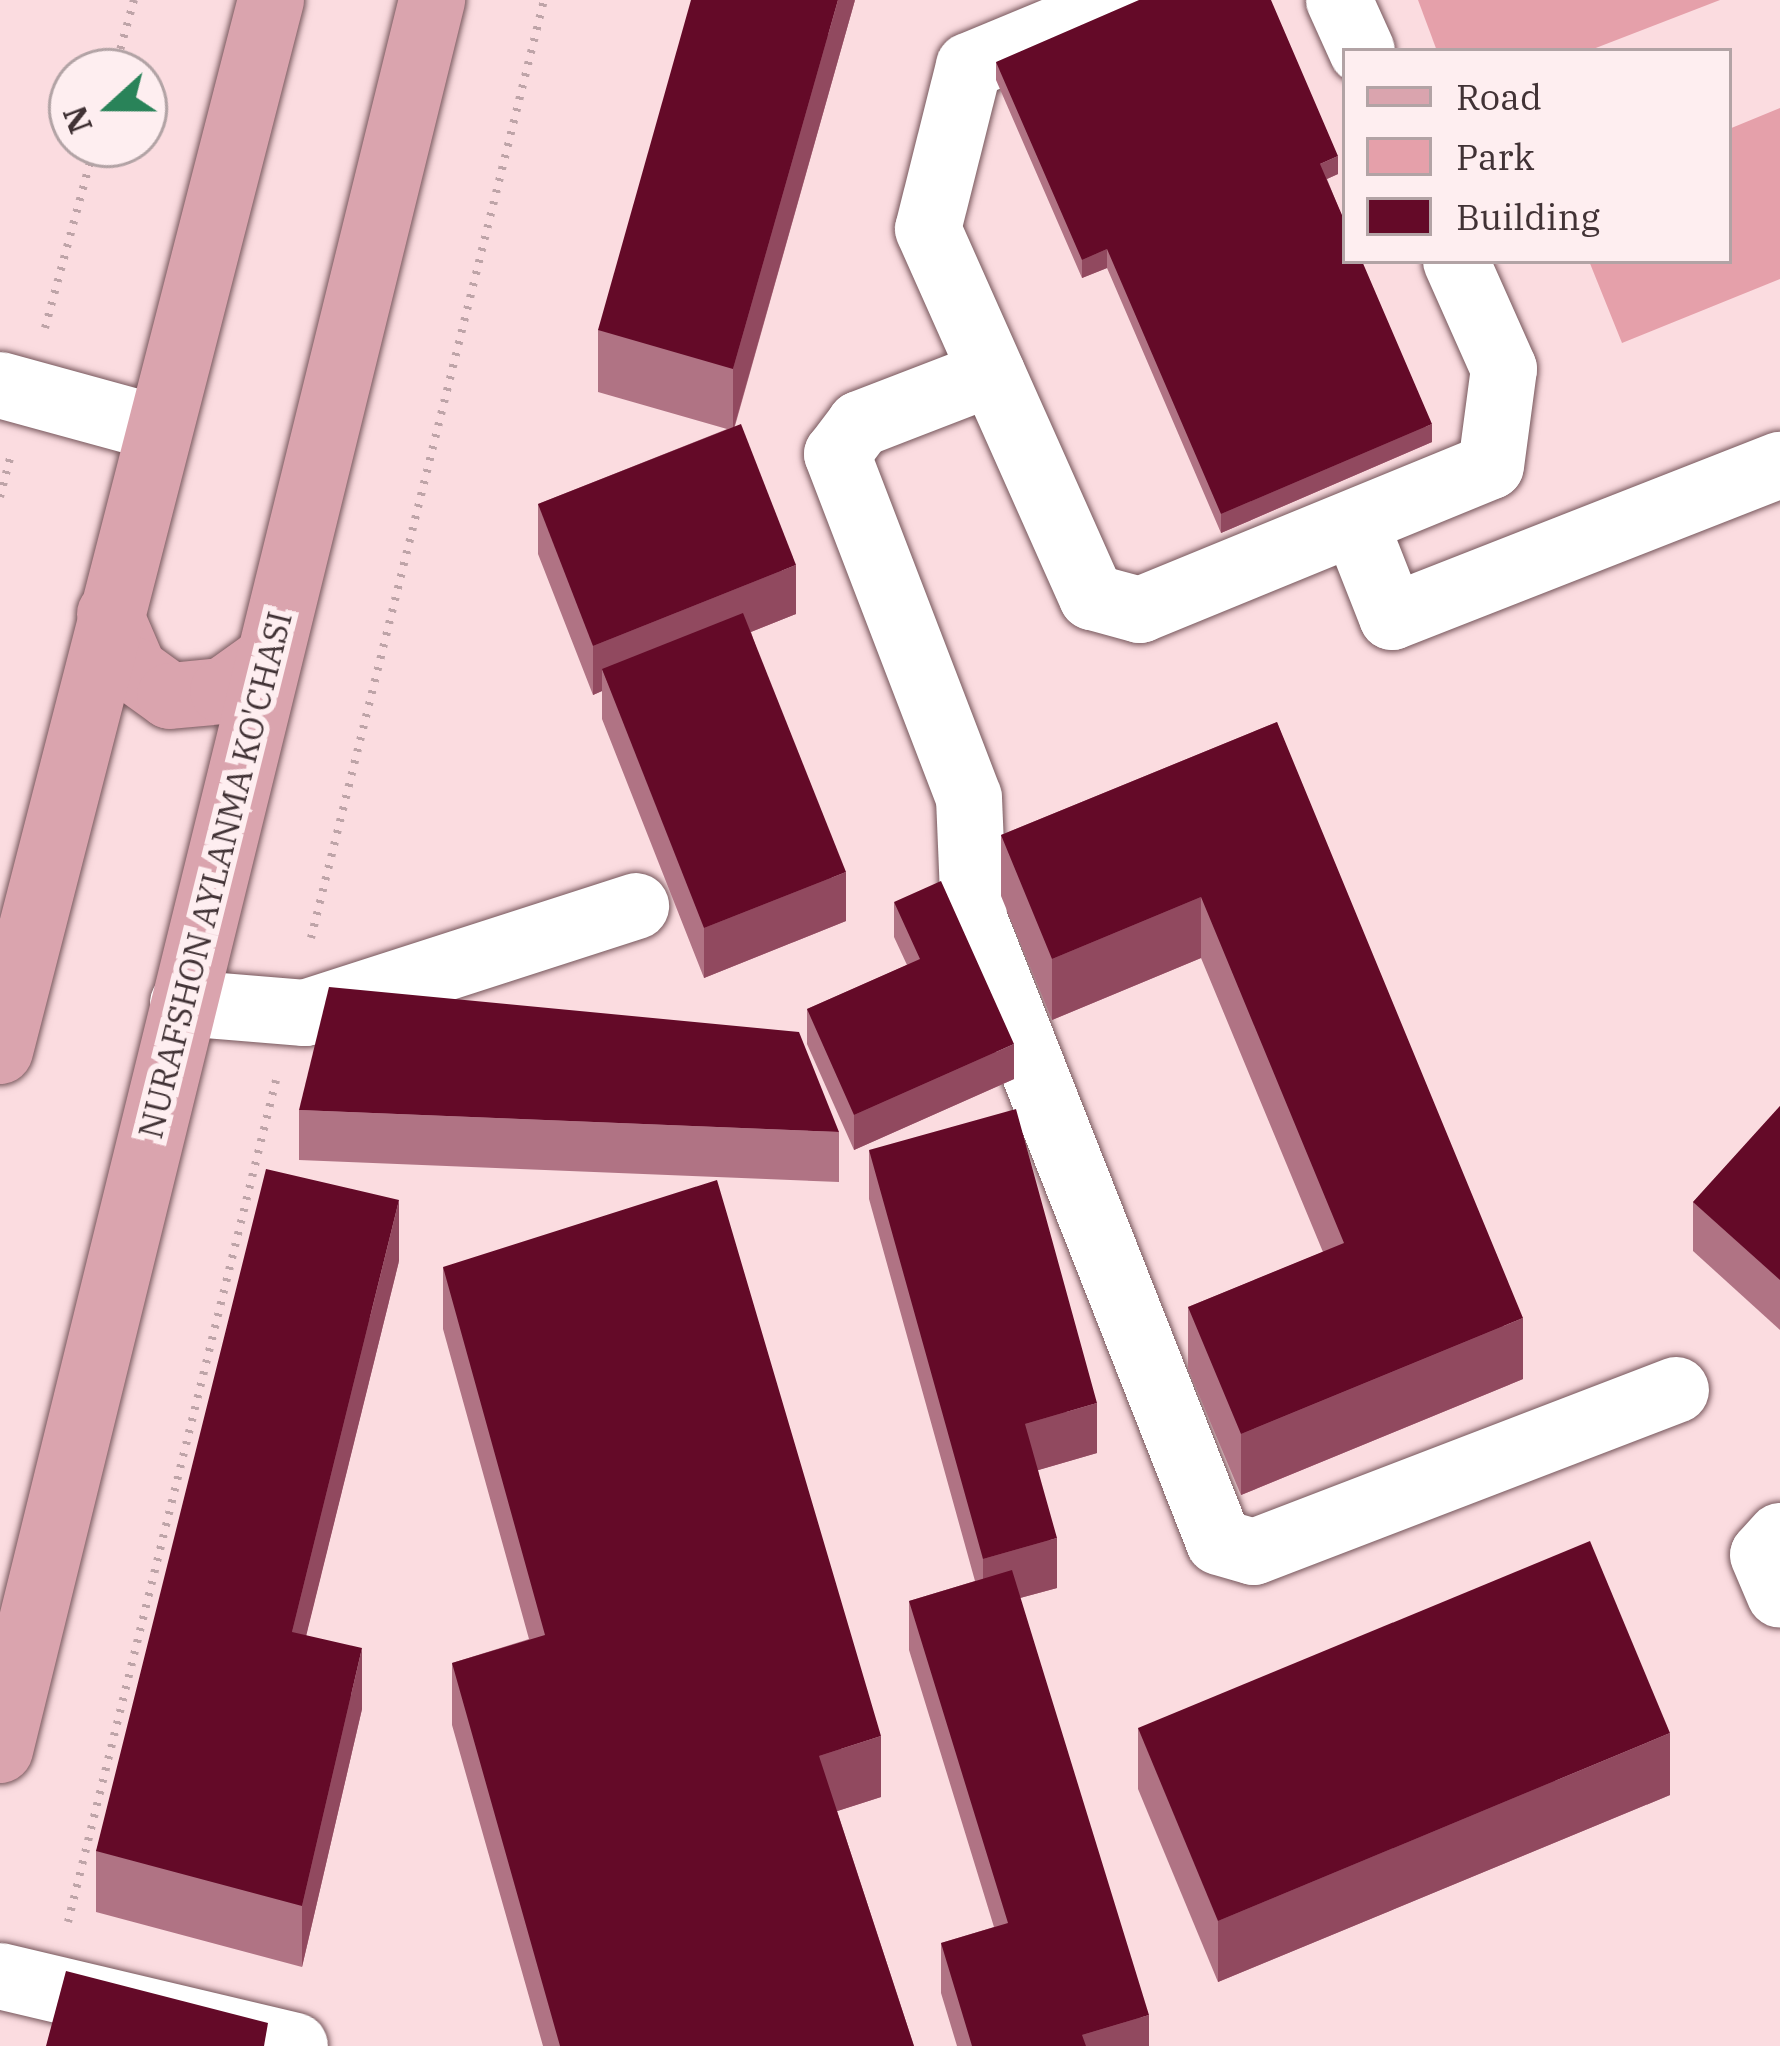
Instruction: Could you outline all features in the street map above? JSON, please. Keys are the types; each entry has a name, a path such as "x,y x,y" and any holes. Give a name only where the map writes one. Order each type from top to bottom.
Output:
{"main road":[{"path":"0,1052 157,428 271,0"},
{"name":"NURAFSHON AYLANMA KO'CHASI","path":"0,1750 432,0"},
{"path":"110,614 134,670 170,696 223,692 268,658"}],"street":[{"path":"1128,0 969,66 928,229 1092,597 1140,610 1492,466 1504,369 1457,264"},
{"path":"1339,0 1361,48"},
{"path":"992,373 860,424 837,454 969,798 974,919 1219,1542 1254,1552 1676,1390"},
{"path":"0,385 157,428"},
{"path":"1355,523 1392,616 1780,465"},
{"path":"183,1004 305,1013 637,906"},
{"path":"1780,1536 1763,1556 1780,1595"},
{"path":"0,1976 295,2046"}],"path":[{"path":"121,48 134,0"}],"green space":[{"path":"1418,0 1720,0 1596,48 1436,48"},
{"path":"1780,108 1780,279 1622,343 1590,264 1732,264 1732,128"}],"building":[{"path":"691,0 838,0 733,369 598,330"},
{"path":"1139,0 1271,0 1338,156 1320,164 1342,215 1342,264 1363,264 1432,424 1221,514 1107,249 1082,260 996,62"},
{"path":"741,424 796,565 593,646 538,504"},
{"path":"743,613 846,872 704,928 602,669"},
{"path":"1277,722 1523,1318 1241,1434 1188,1307 1344,1243 1201,897 1052,959 1001,835"},
{"path":"941,881 1014,1044 854,1115 807,1009 920,959 894,902"},
{"path":"329,987 799,1032 839,1132 299,1110"},
{"path":"1780,1106 1780,1280 1693,1202"},
{"path":"1016,1109 1097,1403 1025,1424 1057,1538 983,1559 869,1150"},
{"path":"266,1169 399,1200 292,1632 362,1648 302,1906 96,1851"},
{"path":"717,1180 881,1736 819,1756 914,2046 560,2046 452,1663 545,1635 443,1267"},
{"path":"1590,1541 1670,1733 1218,1921 1138,1728"},
{"path":"1012,1570 1149,2015 1082,2035 1086,2046 972,2046 941,1943 1008,1923 909,1601"},
{"path":"66,1971 268,2023 264,2046 46,2046"}]}
